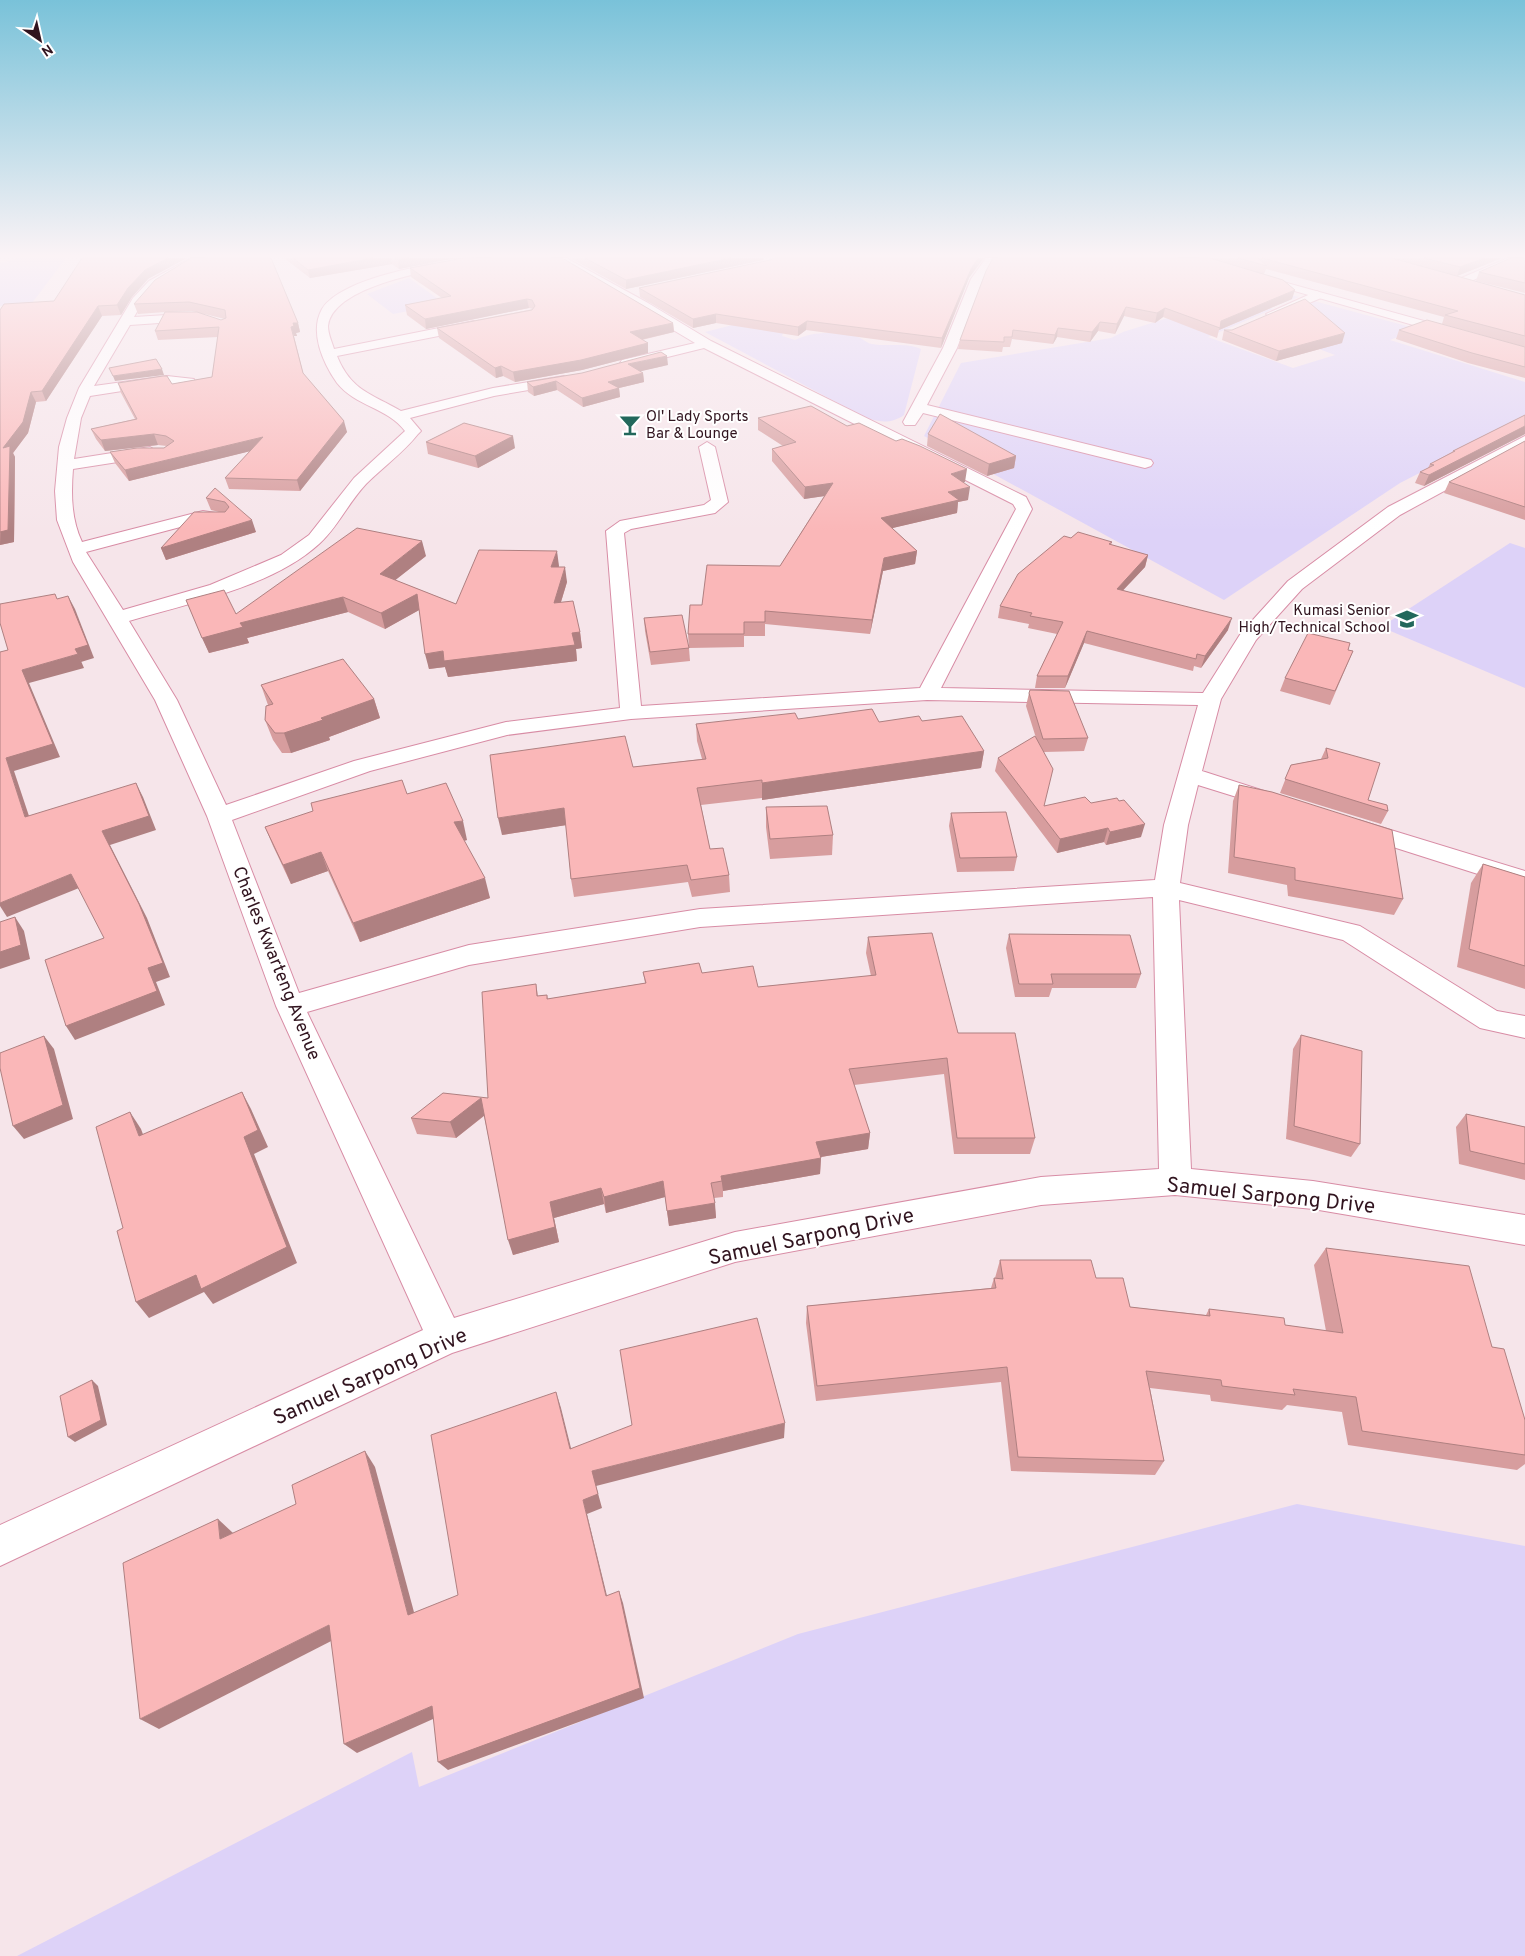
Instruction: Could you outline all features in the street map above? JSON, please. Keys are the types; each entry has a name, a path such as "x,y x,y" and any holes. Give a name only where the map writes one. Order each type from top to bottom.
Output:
{"main road":[{"name":"Charles Kwarteng Avenue","path":"110,349 85,392 74,418 67,446 65,466 63,492 66,520 76,549 166,700 219,816 290,1006 444,1338"},
{"path":"118,618 260,572 308,546 326,528 359,482 406,441 413,431 400,416 364,401 337,376 327,349"},
{"path":"328,354 352,349"},
{"path":"613,368 686,349"},
{"path":"716,349 1020,501 1024,509 927,694"},
{"path":"900,442 949,349"},
{"path":"1512,349 1525,353"},
{"path":"400,416 494,392 575,378"},
{"path":"85,392 167,380 189,382 190,387"},
{"path":"918,407 1145,463"},
{"path":"1175,1181 1166,888 1176,825 1210,699 1248,637 1295,585 1394,511 1525,441"},
{"path":"631,713 615,531 626,525 709,509 720,502 707,447"},
{"path":"65,466 141,452 168,452"},
{"path":"76,549 203,516 222,519"},
{"path":"219,816 362,766 506,729 631,713 927,694 1210,699"},
{"path":"1190,775 1292,807"},
{"path":"1339,822 1525,880"},
{"path":"290,1006 469,955 700,918 1166,888 1351,932 1490,1020 1525,1027"},
{"name":"Samuel Sarpong Drive","path":"0,1546 444,1338 735,1247 1041,1191 1175,1181 1313,1195 1525,1230"}],"shaded area":[{"path":"737,349 921,349 904,415 894,420 883,422 862,416"},
{"path":"1043,349 1242,349 1293,368 1335,355 1320,349 1420,349 1525,382 1525,419 1400,483 1224,600 924,436 961,363"},
{"path":"1510,543 1525,548 1525,688 1381,627"},
{"path":"1297,1504 1525,1546 1525,1956 17,1956 412,1752 419,1787 798,1634"}],"building":[{"path":"0,349 69,349 42,391 31,392 23,422 3,448 10,446 8,530 0,532"},
{"path":"216,349 297,349 303,373 344,421 297,480 225,478 263,437 125,470 110,452 137,448 164,448 174,441 166,436 154,434 101,440 91,429 137,419 118,383 167,376 172,384 212,377"},
{"path":"468,349 623,349 581,360 513,372 501,366 495,368"},
{"path":"1460,349 1525,349 1525,367"},
{"path":"661,352 667,356 628,364 643,373 608,382 619,388 582,398 556,381 533,387 527,382 582,373"},
{"path":"156,359 162,369 113,376 109,368"},
{"path":"811,406 847,426 859,423 896,441 902,439 920,446 967,469 951,474 970,487 948,492 959,500 881,518 917,551 884,558 872,620 765,611 765,622 744,622 744,634 688,634 690,605 702,605 707,565 780,566 833,483 805,487 772,449 796,442 758,418"},
{"path":"940,414 1016,456 989,464 928,434"},
{"path":"1525,415 1525,426 1429,475 1420,472 1434,465 1430,464 1455,451 1453,451"},
{"path":"464,423 513,436 475,456 426,442"},
{"path":"1525,441 1525,507 1449,482"},
{"path":"215,488 252,520 161,548 194,512 225,512 229,507 225,502 206,498"},
{"path":"357,528 422,541 380,574 456,604 479,550 557,551 551,567 565,567 554,603 573,601 580,632 572,633 575,645 444,661 443,651 425,654 417,594 381,613 343,597 240,623 243,627 202,638 186,600 224,590 236,614"},
{"path":"1078,532 1112,542 1109,544 1148,555 1117,589 1232,618 1205,656 1197,654 1196,659 1087,631 1068,676 1037,676 1063,622 1030,616 1032,613 1000,606 1018,574 1064,536 1071,538"},
{"path":"55,594 57,599 68,596 88,645 75,649 78,654 22,670 53,744 6,758 25,817 136,783 149,816 102,831 139,904 163,963 148,968 157,991 66,1026 45,960 104,938 71,874 0,903 0,652 8,650 0,623 0,604"},
{"path":"682,615 689,648 650,652 644,618"},
{"path":"1308,633 1350,643 1348,650 1353,651 1335,691 1285,678"},
{"path":"343,659 374,699 321,718 323,720 284,733 275,733 265,720 266,706 273,704 261,685"},
{"path":"1030,690 1069,691 1088,738 1043,739 1029,693"},
{"path":"872,709 879,722 919,716 922,721 962,716 984,751 762,783 762,780 697,788 710,849 723,848 729,875 691,880 687,865 571,879 564,808 498,818 490,755 625,736 633,767 706,759 696,724 795,713 798,719"},
{"path":"1035,736 1053,769 1044,806 1085,797 1091,803 1117,798 1119,801 1124,800 1145,824 1110,832 1108,828 1060,839 998,758"},
{"path":"1326,748 1380,763 1368,800 1387,805 1388,811 1285,779 1291,765 1328,758"},
{"path":"402,780 407,794 446,783 463,821 454,822 485,878 353,923 321,852 283,865 265,827 313,811 311,803"},
{"path":"1239,785 1272,792 1392,830 1403,899 1295,880 1295,868 1234,857"},
{"path":"827,806 833,835 770,839 766,807"},
{"path":"1006,812 1017,857 960,858 951,813"},
{"path":"1483,864 1525,877 1525,966 1469,949"},
{"path":"15,917 21,945 0,952 0,922"},
{"path":"932,933 958,1033 1015,1033 1035,1138 957,1138 947,1058 849,1069 870,1133 816,1142 821,1158 721,1176 722,1181 711,1183 715,1203 667,1211 663,1181 604,1197 601,1188 550,1202 555,1227 508,1240 481,1098 450,1122 411,1118 443,1093 488,1098 482,992 536,984 537,996 547,995 547,999 646,983 643,972 699,963 702,973 753,966 758,987 876,975 868,937"},
{"path":"1009,934 1130,935 1141,974 1051,974 1053,984 1019,984"},
{"path":"1301,1035 1362,1051 1360,1144 1294,1126"},
{"path":"44,1036 63,1105 13,1126 0,1068 0,1053"},
{"path":"242,1092 258,1130 244,1137 287,1247 201,1289 196,1275 136,1302 117,1231 123,1228 96,1127 130,1112 139,1136"},
{"path":"1466,1114 1525,1127 1525,1164 1470,1151"},
{"path":"1326,1248 1469,1266 1492,1347 1504,1349 1525,1420 1525,1455 1362,1431 1356,1397 1293,1389 1295,1395 1222,1386 1221,1380 1146,1371 1164,1461 1018,1457 1007,1367 817,1386 807,1306 996,1288 994,1278 1003,1279 1000,1260 1091,1260 1096,1278 1123,1278 1130,1307 1210,1316 1209,1309 1284,1318 1285,1325 1343,1333"},
{"path":"757,1318 785,1423 592,1471 598,1494 583,1500 606,1596 619,1591 640,1688 438,1762 432,1706 344,1744 329,1625 140,1719 123,1563 218,1519 220,1539 296,1504 292,1485 365,1451 408,1615 458,1595 431,1435 556,1392 570,1449 632,1425 620,1350"},
{"path":"92,1380 101,1420 68,1437 60,1396"}],"place":[{"name":"Ol' Lady Sports Bar & Lounge","path":"630,425"},
{"name":"Kumasi Senior High/Technical School","path":"1407,619"}]}
